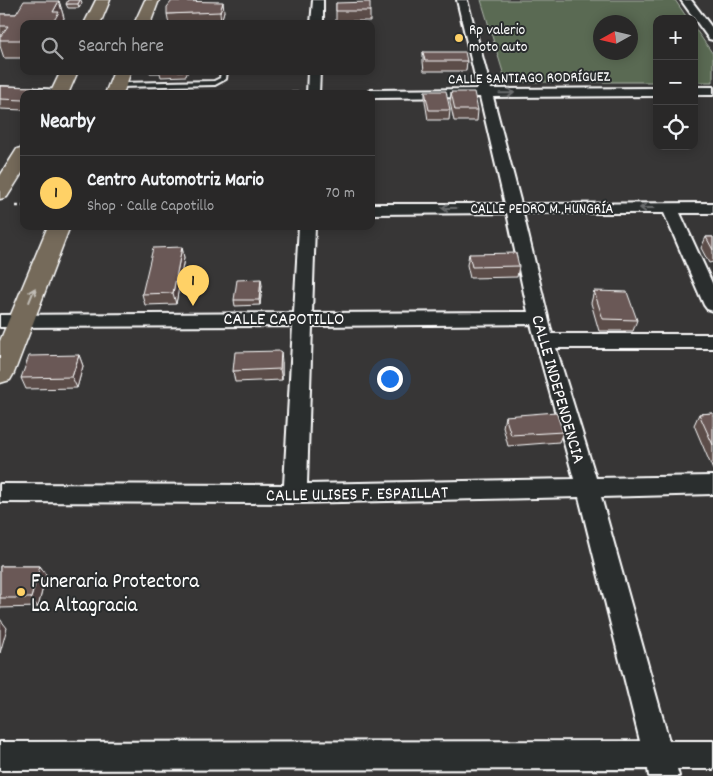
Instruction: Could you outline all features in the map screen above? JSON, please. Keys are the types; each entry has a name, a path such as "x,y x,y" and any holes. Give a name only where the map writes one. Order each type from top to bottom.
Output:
{"main road":[{"path":"94,20 103,0"},
{"path":"144,20 152,0"},
{"path":"63,90 68,75"},
{"path":"0,193 20,160"},
{"path":"0,373 11,321 58,230"}],"street":[{"path":"317,20 318,0"},
{"name":"CALLE INDEPENDENCIA","path":"462,0 514,208 538,318 588,489 661,765"},
{"path":"686,0 713,37"},
{"path":"694,11 713,12"},
{"path":"313,90 314,75"},
{"path":"0,91 20,92"},
{"path":"698,92 713,91"},
{"name":"CALLE SANTIAGO RODRÍGUEZ","path":"375,94 653,92"},
{"path":"670,208 713,305"},
{"name":"CALLE PEDRO M. HUNGRÍA","path":"375,209 713,208"},
{"path":"295,494 307,230"},
{"name":"CALLE CAPOTILLO","path":"11,321 538,318"},
{"path":"546,341 713,341"},
{"name":"CALLE ULISES F. ESPAILLAT","path":"0,492 295,494 713,485"},
{"path":"0,756 661,765 713,754"}],"lane":[{"path":"118,83 215,83 223,79 224,75"}],"green space":[{"path":"481,0 675,0 685,15 653,15 653,82 506,82"},
{"path":"698,33 713,54 713,82 698,82"}],"building":[{"path":"68,0 80,0 78,4 66,4"},
{"path":"24,1 59,1 53,12 59,12 54,20 20,20 20,40 0,40 8,26 0,26 0,14 16,14"},
{"path":"172,1 223,2 220,12 167,14 167,7"},
{"path":"370,2 370,11 336,11 336,3"},
{"path":"423,52 465,52 467,61 425,61"},
{"path":"0,86 35,87 33,90 20,90 20,100 0,99"},
{"path":"425,91 446,91 450,110 429,110"},
{"path":"451,92 474,92 478,110 455,110"},
{"path":"706,237 713,237 713,250"},
{"path":"182,247 173,293 142,294 153,248"},
{"path":"516,253 519,266 472,267 469,254"},
{"path":"261,279 259,300 234,300 237,280"},
{"path":"594,291 627,292 637,320 603,319"},
{"path":"281,351 280,369 233,371 235,352"},
{"path":"79,355 72,377 21,378 29,356"},
{"path":"556,412 563,432 511,435 505,416"},
{"path":"713,413 713,445 699,414"},
{"path":"0,566 40,566 31,598 0,598"}],"place":[{"name":"Rp valerio moto auto","path":"459,38"},
{"name":"Centro Automotriz Mario","path":"193,306"},
{"name":"Funeraria Protectora La Altagracia","path":"21,592"}]}
